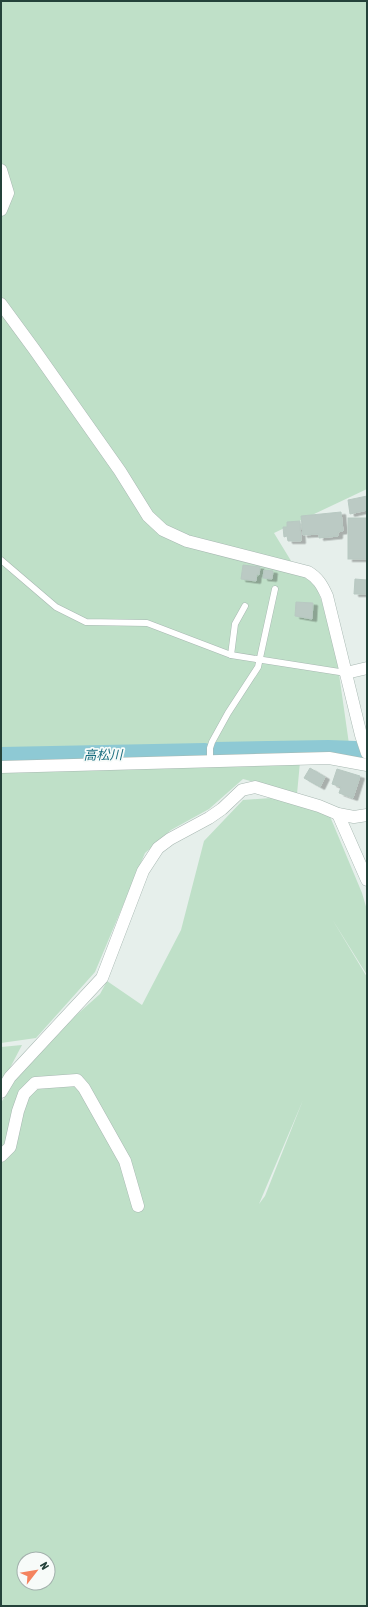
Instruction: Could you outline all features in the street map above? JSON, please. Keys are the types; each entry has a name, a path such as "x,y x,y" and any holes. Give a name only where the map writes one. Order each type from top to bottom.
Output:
{"street":[{"path":"1,170 8,193 1,210"},
{"path":"1,304 120,471 148,516 163,530 187,541 308,572 322,584 327,596 367,753"},
{"path":"346,673 367,668"},
{"path":"1,767 329,758 367,765"},
{"path":"1,1092 10,1077 102,978 143,871 158,848 170,839 209,818 222,809 242,790 255,786 319,806 338,814 354,817 367,816"},
{"path":"338,814 367,880"},
{"path":"1,1156 10,1147 18,1111 24,1094 35,1083 76,1080 84,1088 125,1161 138,1206"}],"lane":[{"path":"1,560 56,607 86,622 148,623 231,655 346,673"},
{"path":"210,761 210,748 212,742 228,713 258,667 275,589"},
{"path":"231,655 235,624 245,606"}],"green space":[{"path":"1,1 367,1 367,489 274,533 296,569 315,583 322,602 336,653 349,744 251,743 165,763 300,762 297,794 243,779 209,809 171,830 145,853 95,972 36,1038 1,1043"},
{"path":"271,798 329,814 362,893 367,910 367,975 332,919 367,977 367,1606 1,1606 1,1103 27,1059 100,994 107,981 142,1005 181,930 204,841 243,800","holes":["303,1100 265,1196 259,1204"]},
{"path":"22,1045 1,1085 1,1047"}],"building":[{"path":"367,496 367,510 350,514 348,500"},
{"path":"341,512 343,531 338,532 338,536 319,538 319,534 303,535 301,516"},
{"path":"348,518 367,518 367,559 348,559"},
{"path":"300,521 301,541 288,541 287,536 284,537 283,527 287,527 287,522"},
{"path":"243,565 260,567 259,575 257,574 256,581 241,579"},
{"path":"264,570 273,571 272,579 263,578"},
{"path":"355,579 367,580 367,594 354,594"},
{"path":"296,602 313,603 312,619 295,616"},
{"path":"310,768 325,777 320,787 304,778"},
{"path":"337,769 360,776 353,798 339,793 341,787 332,784"}],"waterway":[{"name":"高松川","path":"215,752 356,751"},
{"name":"高松川","path":"1,757 205,753"}]}
